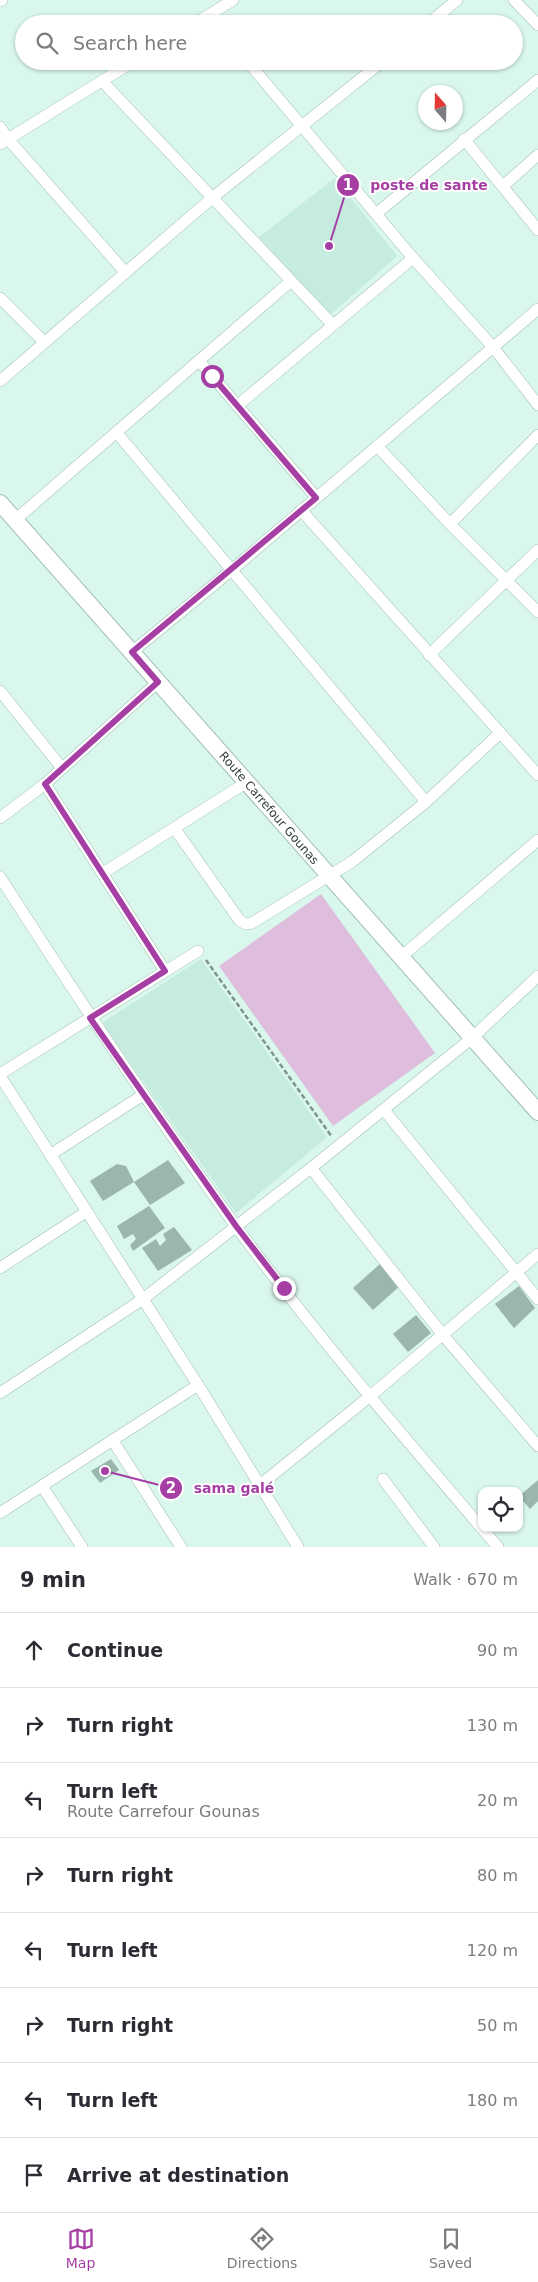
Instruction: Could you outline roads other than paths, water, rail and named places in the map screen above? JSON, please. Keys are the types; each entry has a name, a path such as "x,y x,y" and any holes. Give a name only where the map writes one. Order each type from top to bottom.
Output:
{"main road":[{"name":"Route Carrefour Gounas","path":"0,503 329,877 537,1109"}],"street":[{"path":"216,15 233,0"},
{"path":"439,15 457,0"},
{"path":"514,0 538,25"},
{"path":"4,142 120,70"},
{"path":"254,70 413,258 493,348 538,405"},
{"path":"0,380 212,198 372,70"},
{"path":"377,213 538,80"},
{"path":"102,81 332,324"},
{"path":"0,127 4,142 125,272"},
{"path":"464,140 538,230"},
{"path":"503,186 538,156"},
{"path":"237,406 332,324 413,258"},
{"path":"14,520 291,281"},
{"path":"0,298 44,342"},
{"path":"132,652 233,569 538,309"},
{"path":"199,360 316,498"},
{"path":"117,433 233,569 426,802"},
{"path":"450,524 538,435"},
{"path":"377,446 450,524 538,612"},
{"path":"301,510 499,734 538,775"},
{"path":"429,655 538,550"},
{"path":"0,818 45,784 158,682"},
{"path":"0,690 62,768"},
{"path":"175,829 240,921 246,924 252,923 353,861 426,802 499,734"},
{"path":"103,873 247,782"},
{"path":"45,784 165,971"},
{"path":"401,958 538,840"},
{"path":"0,877 90,1018 236,1226 369,1397 498,1547"},
{"path":"200,953 165,971 0,1075 198,1385 296,1546"},
{"path":"0,1393 143,1299 384,1110 472,1038 538,976"},
{"path":"50,1155 143,1095"},
{"path":"384,1110 538,1299"},
{"path":"311,1168 443,1335 538,1446"},
{"path":"0,1268 86,1212"},
{"path":"260,1485 369,1397 538,1254"},
{"path":"0,1513 198,1385"},
{"path":"113,1441 181,1547"},
{"path":"383,1479 434,1547"},
{"path":"42,1486 82,1547"}],"place":[{"name":"poste de sante","path":"329,246"},
{"name":"sama galé","path":"105,1471"}]}
